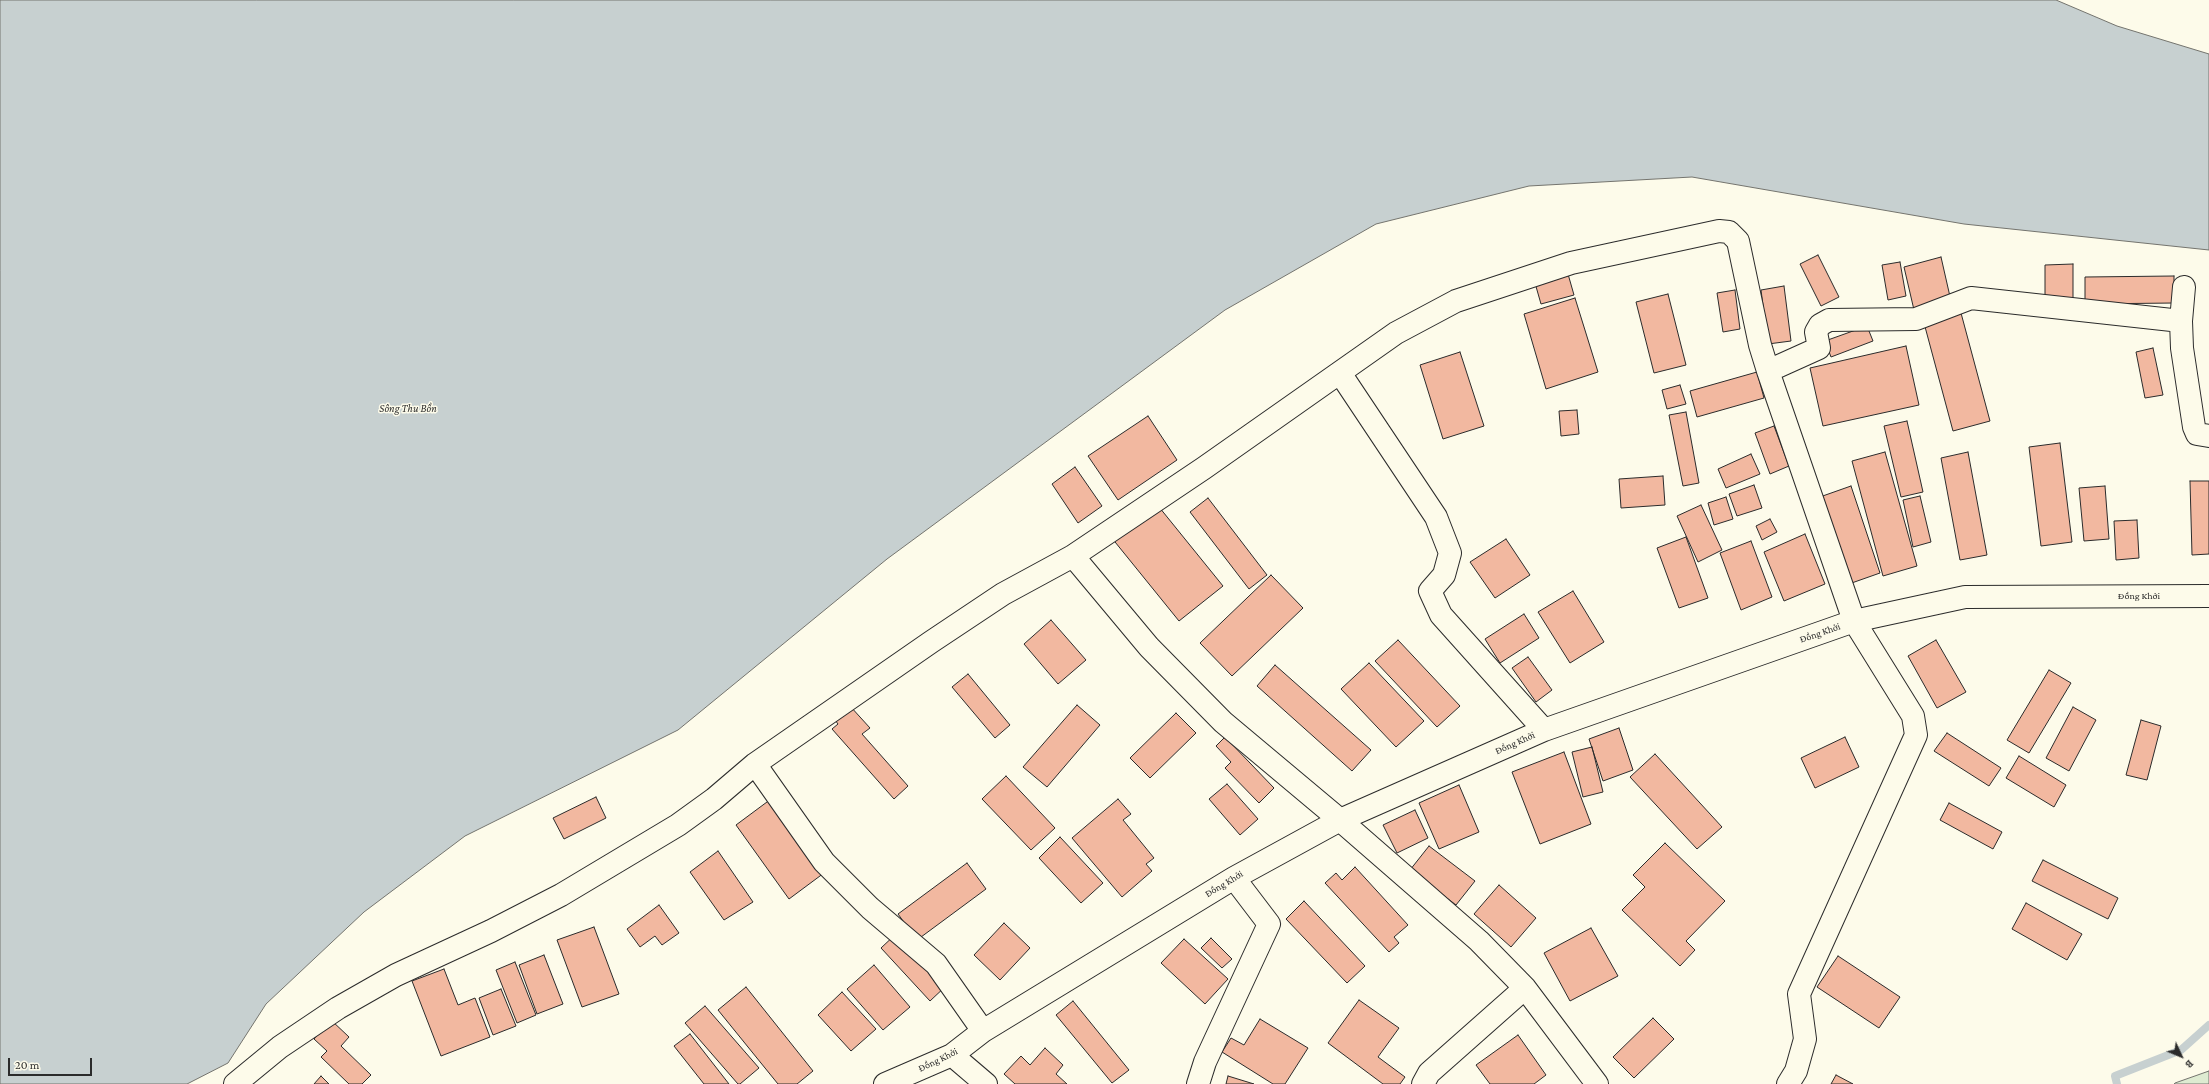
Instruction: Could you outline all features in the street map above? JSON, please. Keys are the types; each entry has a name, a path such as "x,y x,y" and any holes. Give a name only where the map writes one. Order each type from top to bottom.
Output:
{"street":[{"path":"239,1083 280,1047 338,1008 396,975 491,931 561,895 678,825 714,799 756,764 1003,594 1073,556 1396,333 1456,301 1571,264 1719,231 1729,232 1738,241 1760,345 1854,621 1913,716 1916,735 1799,994 1805,1039 1796,1071 1788,1084"},
{"path":"2184,287 2181,321 2182,348 2194,427 2197,434 2209,436"},
{"path":"1768,370 1819,348 1816,332 1820,325 1829,320 1916,319 1971,298 2181,321"},
{"path":"1340,373 1436,517 1450,552 1444,575 1430,591 1441,615 1544,730"},
{"path":"1073,556 1148,647 1223,722 1340,820 1479,941 1524,988 1597,1084"},
{"name":"Đồng Khởi","path":"885,1084 952,1054 983,1031 1234,878 1340,820 1544,730 1854,621 1965,597 2209,596"},
{"path":"756,764 824,862 870,908 936,964 983,1031"},
{"path":"1198,1084 1205,1062 1269,924 1234,878"},
{"path":"1423,1084 1429,1073 1524,988"},
{"path":"952,1054 986,1084"}],"green space":[{"path":"2209,1071 2209,1084 2174,1084 2175,1083"}],"water":[{"name":"Sông Thu Bồn","path":"0,0 2056,0 2117,26 2209,54 2209,250 1964,224 1692,177 1529,186 1376,224 1225,310 887,559 678,730 465,836 364,912 266,1004 228,1063 187,1084 0,1084"}],"building":[{"path":"1818,255 1839,297 1821,306 1800,264"},
{"path":"1941,257 1951,301 1914,310 1904,267"},
{"path":"1900,262 1906,296 1888,300 1882,265"},
{"path":"2073,264 2073,304 2045,304 2045,265"},
{"path":"1568,274 1574,295 1541,304 1535,283"},
{"path":"2174,276 2174,303 2085,304 2085,277"},
{"path":"1784,286 1791,341 1768,344 1761,290"},
{"path":"1735,290 1740,329 1723,332 1717,293"},
{"path":"1668,294 1686,365 1654,373 1636,302"},
{"path":"1575,298 1598,372 1546,389 1524,314"},
{"path":"1961,313 1990,421 1953,431 1924,323"},
{"path":"1867,326 1873,341 1831,357 1825,341"},
{"path":"1906,346 1919,405 1823,426 1810,368"},
{"path":"2153,348 2163,395 2145,398 2136,352"},
{"path":"1460,352 1484,426 1443,439 1420,365"},
{"path":"1757,372 1764,398 1697,417 1690,391"},
{"path":"1680,385 1686,404 1667,409 1662,390"},
{"path":"1577,410 1579,434 1561,436 1559,411"},
{"path":"1686,412 1699,483 1683,486 1669,415"},
{"path":"1148,416 1177,460 1118,500 1088,456"},
{"path":"1907,421 1923,492 1901,497 1884,426"},
{"path":"1774,426 1789,466 1770,474 1755,433"},
{"path":"2060,443 2072,542 2041,546 2029,447"},
{"path":"1885,452 1917,566 1883,576 1852,461"},
{"path":"1968,452 1987,555 1960,560 1941,458"},
{"path":"1751,454 1760,474 1726,488 1718,469"},
{"path":"1075,467 1102,506 1078,523 1052,484"},
{"path":"1663,476 1665,505 1621,508 1619,479"},
{"path":"2190,481 2209,481 2209,554 2192,555"},
{"path":"1754,485 1762,508 1737,516 1729,494"},
{"path":"1851,486 1880,573 1846,585 1817,498"},
{"path":"2105,486 2109,539 2084,541 2079,488"},
{"path":"1920,496 1931,542 1913,547 1903,500"},
{"path":"1726,497 1733,519 1714,525 1708,503"},
{"path":"1208,498 1267,575 1249,589 1190,512"},
{"path":"1155,502 1223,586 1179,621 1111,537"},
{"path":"1701,505 1722,550 1698,562 1677,516"},
{"path":"1770,519 1777,532 1762,540 1756,526"},
{"path":"2137,520 2139,558 2116,560 2114,521"},
{"path":"1805,534 1825,584 1784,601 1764,552"},
{"path":"1686,537 1708,598 1679,608 1657,548"},
{"path":"1506,539 1530,575 1495,598 1470,562"},
{"path":"1751,541 1772,597 1741,610 1720,553"},
{"path":"1271,575 1303,608 1232,676 1200,643"},
{"path":"1573,591 1604,642 1570,663 1538,612"},
{"path":"1524,614 1539,638 1500,663 1485,639"},
{"path":"1051,620 1086,660 1058,684 1024,644"},
{"path":"1398,640 1460,706 1437,727 1375,661"},
{"path":"1936,640 1966,692 1937,708 1908,656"},
{"path":"1528,657 1552,690 1536,702 1512,668"},
{"path":"1369,663 1424,721 1396,747 1341,689"},
{"path":"1275,665 1371,750 1352,771 1257,686"},
{"path":"2049,670 2071,683 2029,753 2007,740"},
{"path":"968,674 1010,725 995,738 952,687"},
{"path":"1077,705 1100,725 1047,787 1023,767"},
{"path":"850,706 870,728 862,734 908,786 894,799 832,729 838,724 835,720"},
{"path":"2073,707 2096,720 2069,771 2046,758"},
{"path":"1176,713 1196,733 1150,778 1130,758"},
{"path":"2141,720 2161,726 2147,780 2126,775"},
{"path":"1619,728 1633,770 1603,781 1589,739"},
{"path":"1947,733 2001,768 1989,786 1934,751"},
{"path":"1225,737 1274,788 1259,803 1225,768 1231,762 1216,746"},
{"path":"1845,737 1859,767 1815,788 1801,758"},
{"path":"1592,747 1603,792 1583,797 1572,752"},
{"path":"1564,752 1591,824 1540,844 1512,772"},
{"path":"1655,754 1722,827 1697,849 1630,777"},
{"path":"2019,756 2066,785 2054,807 2006,778"},
{"path":"1006,776 1055,828 1031,850 982,799"},
{"path":"1227,784 1258,819 1240,835 1209,799"},
{"path":"1459,785 1479,832 1439,849 1419,803"},
{"path":"596,797 606,818 564,839 553,818"},
{"path":"771,799 824,873 789,899 736,825"},
{"path":"1118,799 1131,814 1123,820 1154,858 1146,864 1152,871 1122,897 1072,838"},
{"path":"1949,803 2002,832 1993,849 1940,820"},
{"path":"1415,810 1428,838 1397,853 1383,825"},
{"path":"1060,837 1103,883 1081,903 1039,858"},
{"path":"1665,843 1725,901 1686,941 1695,950 1680,966 1622,910 1645,887 1633,875"},
{"path":"1429,846 1475,881 1456,905 1410,870"},
{"path":"718,851 753,902 724,920 690,872"},
{"path":"2043,860 2118,898 2108,919 2032,881"},
{"path":"967,863 986,889 917,940 898,914"},
{"path":"1355,867 1408,925 1394,937 1399,943 1389,952 1325,883 1336,873 1342,880"},
{"path":"1499,885 1536,918 1511,947 1474,914"},
{"path":"1304,901 1365,966 1347,983 1286,919"},
{"path":"2026,903 2082,934 2067,960 2012,929"},
{"path":"659,905 679,933 662,945 655,936 640,947 627,929"},
{"path":"1004,923 1030,948 1000,980 974,955"},
{"path":"594,927 619,994 582,1007 557,940"},
{"path":"1591,928 1618,976 1570,1001 1544,953"},
{"path":"897,933 947,985 930,1001 881,948"},
{"path":"1211,938 1232,959 1222,968 1201,948"},
{"path":"1184,939 1228,979 1205,1004 1161,963"},
{"path":"544,955 563,1004 537,1014 519,965"},
{"path":"1838,956 1900,997 1879,1028 1817,987"},
{"path":"515,962 536,1015 517,1023 496,970"},
{"path":"874,965 910,1007 883,1030 847,989"},
{"path":"444,969 458,1005 475,998 490,1037 441,1056 412,981"},
{"path":"746,987 813,1071 797,1084 778,1084 718,1010"},
{"path":"501,989 516,1026 493,1035 479,998"},
{"path":"842,992 876,1029 851,1051 818,1015"},
{"path":"1359,1000 1399,1028 1378,1057 1405,1077 1400,1084 1383,1084 1328,1043"},
{"path":"1073,1001 1129,1070 1112,1083 1056,1015"},
{"path":"705,1006 759,1068 740,1084 738,1084 685,1023"},
{"path":"1653,1018 1674,1039 1634,1078 1613,1057"},
{"path":"1260,1019 1308,1048 1285,1084 1273,1084 1222,1052 1231,1038 1244,1045"},
{"path":"331,1020 349,1037 341,1046 371,1075 362,1084 349,1084 321,1057 327,1051 314,1039"},
{"path":"690,1034 729,1084 704,1084 674,1046"},
{"path":"1518,1035 1546,1075 1534,1084 1490,1084 1476,1065"},
{"path":"1045,1048 1063,1065 1056,1074 1067,1084 1015,1084 1004,1074 1021,1056 1030,1065"},
{"path":"1836,1075 1853,1084 1831,1084"},
{"path":"321,1076 329,1084 314,1084"},
{"path":"1228,1076 1254,1084 1226,1084"}],"waterway":[{"path":"2117,1084 2115,1076 2181,1050 2209,1025"}]}
